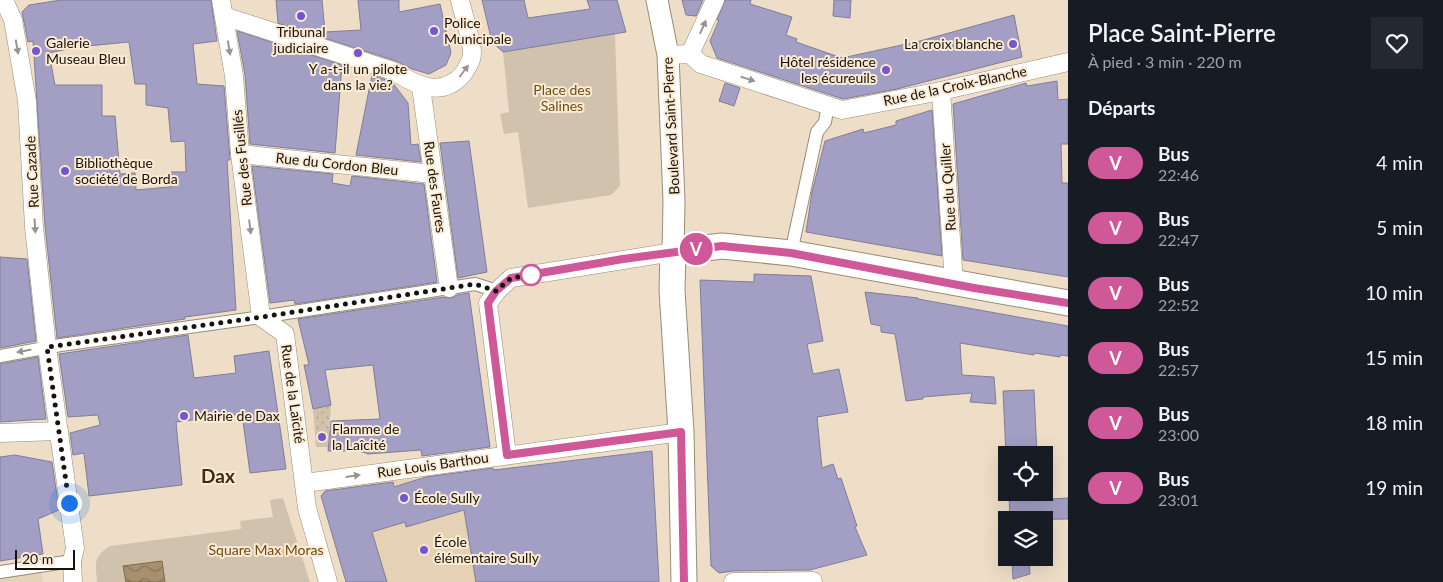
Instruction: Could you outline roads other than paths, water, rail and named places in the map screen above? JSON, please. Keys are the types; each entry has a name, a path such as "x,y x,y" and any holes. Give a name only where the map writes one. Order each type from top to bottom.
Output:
{"main road":[{"path":"684,582 681,432 672,290 673,252 722,246 791,253 1068,303"}],"street":[{"name":"Rue Cazade","path":"4,0 12,20 27,101 34,227 47,347 76,548 72,561 73,582"},
{"path":"223,8 393,71 421,87 433,88 441,87 457,80 468,68 472,54 460,0"},
{"name":"Boulevard Saint-Pierre","path":"657,0 668,55 674,201 673,252"},
{"path":"696,59 715,0"},
{"name":"Rue des Fusillés","path":"223,8 234,76 240,154 262,317"},
{"path":"668,55 696,59 835,108 817,132 791,253"},
{"name":"Rue de la Croix-Blanche","path":"835,108 941,91 1068,62"},
{"name":"Rue des Faures","path":"421,87 449,288"},
{"name":"Rue du Quiller","path":"941,91 954,283"},
{"name":"Rue du Cordon Bleu","path":"240,154 433,174"},
{"path":"507,455 488,303 496,291 511,278 673,252"},
{"path":"0,356 47,347 262,317 475,284 496,291"},
{"name":"Rue de la Laïcité","path":"262,317 285,334 307,508 328,582"},
{"path":"0,433 59,431"},
{"name":"Rue Louis Barthou","path":"305,483 681,432"},
{"path":"0,572 72,561"},
{"path":"733,582 813,581"}],"water":[{"path":"162,561 165,582 126,582 123,566"}],"place":[{"name":"Tribunal judiciaire","path":"301,16"},
{"name":"Police Municipale","path":"434,31"},
{"name":"La croix blanche","path":"1013,44"},
{"name":"Galerie Museau Bleu","path":"36,51"},
{"name":"Y a-t-il un pilote dans la vie?","path":"358,53"},
{"name":"Hôtel résidence les écureuils","path":"886,70"},
{"name":"Bibliothèque société de Borda","path":"65,171"},
{"name":"Mairie de Dax","path":"184,416"},
{"name":"Flamme de la Laîcité","path":"322,437"},
{"name":"École Sully","path":"404,498"},
{"name":"École élémentaire Sully","path":"424,550"}],"district":[{"name":"Dax","path":"218,476"}],"park label":[{"name":"Place des Salines","path":"562,98"},
{"name":"Square Max Moras","path":"266,550"}]}
